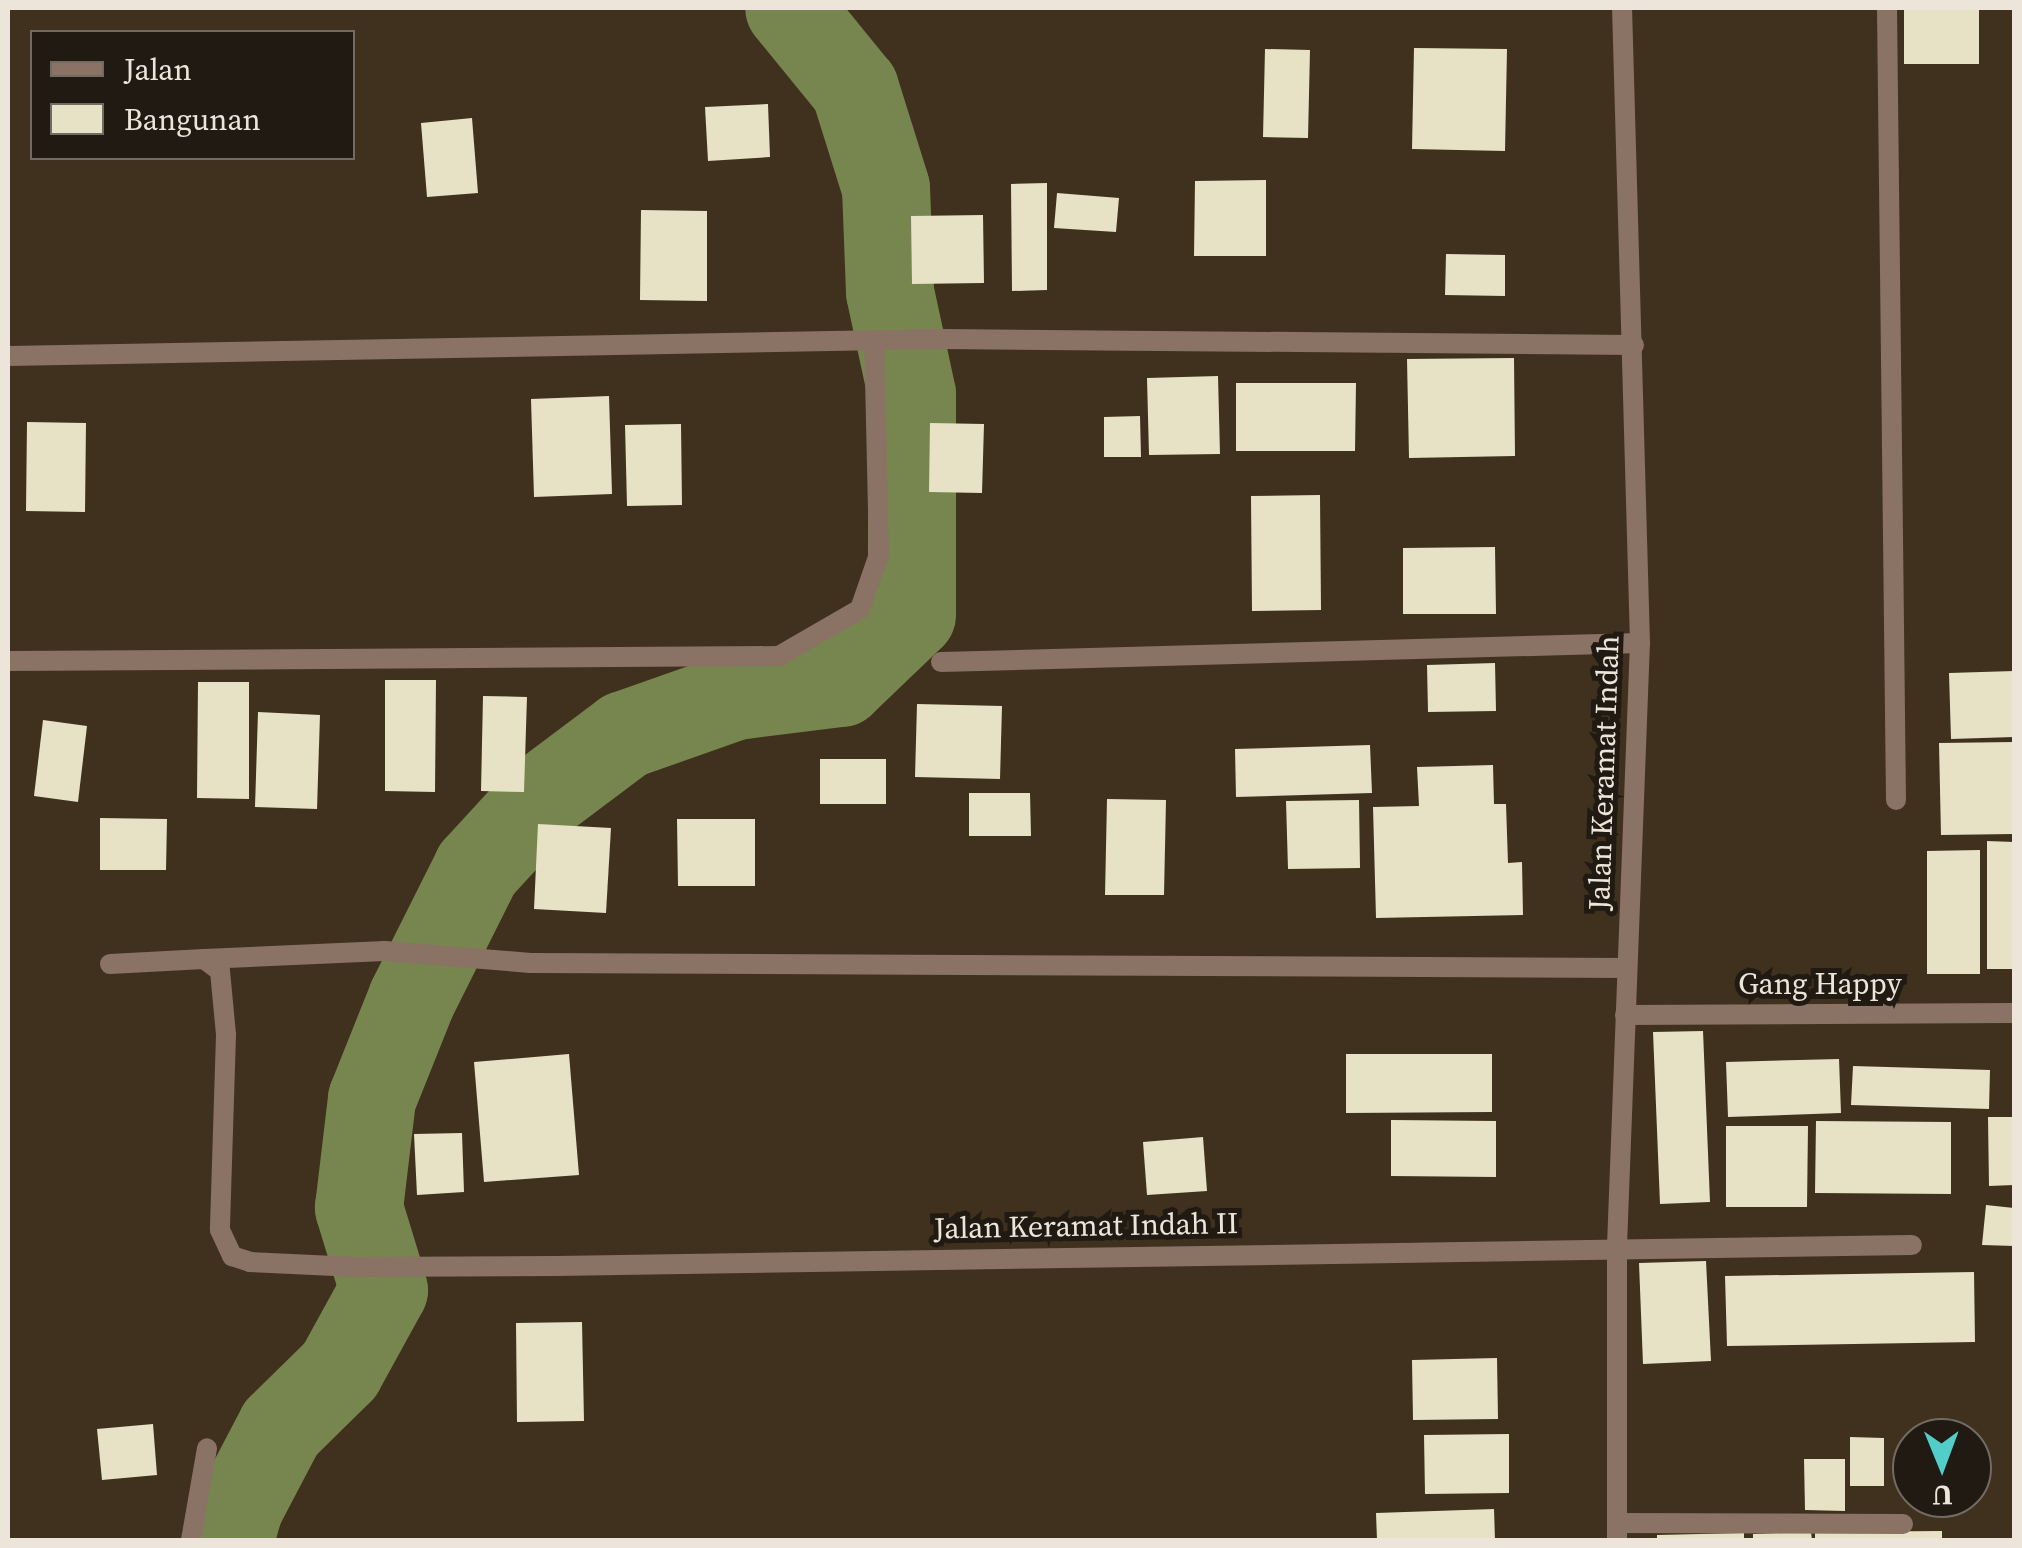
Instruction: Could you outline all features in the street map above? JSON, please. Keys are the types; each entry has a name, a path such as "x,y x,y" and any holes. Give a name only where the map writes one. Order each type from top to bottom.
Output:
{"street":[{"name":"Jalan Keramat Indah","path":"1617,1532 1616,1246 1640,643 1622,8"},
{"path":"1888,8 1896,800"},
{"path":"8,356 972,339 1634,345"},
{"path":"8,661 779,656 860,610 879,554 883,340"},
{"path":"940,662 1640,643"},
{"path":"110,964 385,951 531,963 1626,968"},
{"name":"Jalan Keramat Indah II","path":"204,958 220,971 224,986 222,1238 238,1260 356,1267 556,1266 1616,1246 1912,1245"},
{"name":"Gang Happy","path":"1626,1015 2014,1012"},
{"path":"190,1540 207,1448"},
{"path":"1617,1532 1903,1524"}],"building":[{"path":"1904,8 1979,8 1979,64 1904,64"},
{"path":"1414,48 1507,49 1505,151 1412,149"},
{"path":"1265,49 1310,50 1308,138 1263,137"},
{"path":"768,104 770,157 708,161 705,107"},
{"path":"472,118 478,193 427,197 421,123"},
{"path":"1266,180 1266,256 1194,256 1195,181"},
{"path":"1047,183 1047,290 1012,291 1011,184"},
{"path":"1057,193 1119,198 1116,232 1054,228"},
{"path":"641,210 707,211 707,301 640,300"},
{"path":"983,215 984,283 912,284 911,216"},
{"path":"1446,254 1505,255 1505,296 1445,295"},
{"path":"1514,358 1515,456 1409,458 1407,359"},
{"path":"1218,376 1220,454 1149,455 1147,378"},
{"path":"1236,383 1356,383 1355,451 1236,451"},
{"path":"609,396 612,494 534,497 531,399"},
{"path":"1140,416 1141,457 1104,457 1104,417"},
{"path":"27,422 86,423 85,512 26,511"},
{"path":"930,423 984,424 982,493 929,492"},
{"path":"681,424 682,505 627,506 625,425"},
{"path":"1320,495 1321,610 1252,611 1251,496"},
{"path":"1495,547 1496,614 1403,614 1403,548"},
{"path":"1495,663 1496,711 1428,712 1427,665"},
{"path":"2014,671 2014,737 1951,739 1949,673"},
{"path":"385,680 436,680 435,792 385,791"},
{"path":"198,682 249,682 249,799 197,798"},
{"path":"483,696 527,697 524,792 481,791"},
{"path":"917,704 1002,706 1000,779 915,777"},
{"path":"258,712 320,715 317,809 255,807"},
{"path":"43,720 87,726 78,802 34,796"},
{"path":"2014,742 2014,834 1941,835 1939,743"},
{"path":"1370,745 1372,793 1236,797 1235,749"},
{"path":"820,759 886,759 886,804 820,804"},
{"path":"1493,765 1494,804 1506,804 1508,863 1522,862 1523,915 1376,918 1373,807 1419,806 1417,767"},
{"path":"969,793 1030,793 1031,836 969,836"},
{"path":"1107,799 1166,800 1164,895 1105,895"},
{"path":"1359,800 1360,868 1288,869 1286,801"},
{"path":"100,818 167,819 166,870 100,870"},
{"path":"677,819 755,819 755,886 678,886"},
{"path":"538,824 611,828 606,913 534,909"},
{"path":"1987,841 2014,842 2014,969 1987,969"},
{"path":"1980,850 1980,974 1927,974 1927,851"},
{"path":"1703,1031 1710,1202 1660,1204 1653,1032"},
{"path":"569,1054 579,1175 484,1182 474,1062"},
{"path":"1346,1054 1492,1054 1492,1112 1346,1113"},
{"path":"1839,1059 1841,1113 1728,1117 1726,1062"},
{"path":"1853,1066 1990,1070 1989,1109 1851,1105"},
{"path":"1988,1117 2014,1117 2014,1185 1989,1186"},
{"path":"1391,1120 1496,1121 1496,1177 1391,1176"},
{"path":"1816,1121 1951,1122 1951,1194 1815,1193"},
{"path":"1726,1126 1808,1126 1807,1207 1726,1207"},
{"path":"462,1133 464,1192 417,1195 414,1134"},
{"path":"1203,1137 1207,1191 1147,1195 1143,1142"},
{"path":"1986,1205 2014,1208 2014,1246 1982,1245"},
{"path":"1706,1261 1711,1361 1643,1364 1639,1263"},
{"path":"1974,1272 1975,1342 1727,1346 1725,1276"},
{"path":"582,1322 584,1421 517,1422 516,1323"},
{"path":"1497,1358 1498,1419 1413,1420 1412,1360"},
{"path":"153,1424 157,1475 102,1480 97,1429"},
{"path":"1509,1434 1509,1493 1425,1494 1424,1435"},
{"path":"1850,1437 1884,1438 1884,1486 1850,1486"},
{"path":"1804,1459 1845,1459 1845,1511 1805,1510"},
{"path":"1494,1509 1495,1540 1377,1540 1376,1513"},
{"path":"1942,1531 1942,1540 1815,1540 1815,1532"},
{"path":"1811,1532 1812,1540 1753,1540 1753,1534"},
{"path":"1744,1533 1744,1540 1657,1540 1657,1535"}],"waterway":[{"path":"230,1540 239,1508 281,1428 340,1370 384,1290 359,1208 372,1099 412,999 477,869 545,795 625,735 736,696 841,683 912,615 912,394 890,292 886,188 855,89 789,8"}]}
